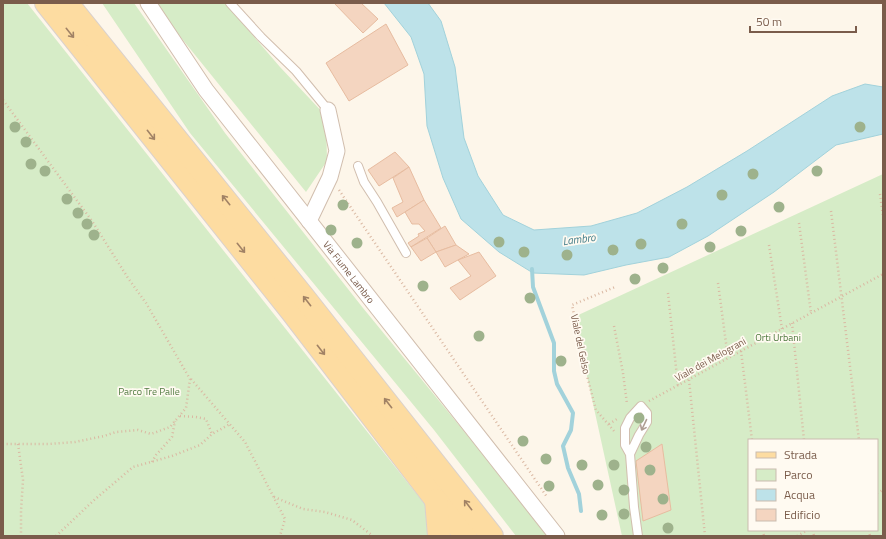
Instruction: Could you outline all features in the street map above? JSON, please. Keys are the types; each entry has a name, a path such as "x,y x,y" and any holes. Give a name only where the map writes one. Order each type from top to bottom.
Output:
{"main road":[{"path":"46,3 292,312 436,500 466,536"},
{"path":"67,3 302,295 492,536"},
{"path":"436,500 439,536"}],"street":[{"name":"Via Fiume Lambro","path":"148,3 206,90 557,536"},
{"path":"309,221 330,177 337,151 328,110"}],"lane":[{"path":"230,3 261,37 296,71 328,110"},
{"path":"358,166 364,182 406,253"},
{"path":"630,454 647,422 647,413 641,406 630,418 625,428 625,445 630,454 638,536"}],"path":[{"path":"3,100 92,221 128,278 146,302 190,379 246,442 285,519 280,536"},
{"path":"330,177 551,503"},
{"path":"880,194 883,216"},
{"path":"831,210 859,439"},
{"path":"799,222 811,313"},
{"path":"769,245 782,329"},
{"name":"Viale dei Melograni","path":"609,424 883,274"},
{"path":"718,283 728,358"},
{"name":"Viale del Gelso","path":"609,424 596,410 585,368 572,305 615,288"},
{"path":"668,293 678,386"},
{"path":"792,323 804,439"},
{"path":"614,326 627,396 628,413"},
{"path":"740,351 752,439"},
{"path":"3,444 49,444 75,442 116,432 138,430 151,434 170,427 186,408 190,379"},
{"path":"689,380 705,536"},
{"path":"179,416 206,419 212,434"},
{"path":"152,462 156,455 172,437 175,421"},
{"path":"56,536 93,501 134,467 172,456 200,445 212,434 230,424"},
{"path":"18,444 23,480 21,536"},
{"path":"273,497 303,509 325,512 352,520 373,536"},
{"path":"797,536 806,531"}],"green space":[{"name":"Parco Tre Palle","path":"3,3 27,3 450,536 3,536"},
{"path":"102,3 134,3 225,133 363,308 472,441 547,536 516,536 434,430 190,133"},
{"path":"153,3 225,3 280,67 326,116 327,161 306,192"},
{"name":"Orti Urbani","path":"883,174 883,536 622,536 574,317"}],"water":[{"name":"Lambro","path":"384,3 428,3 441,21 455,67 464,138 478,176 503,215 534,230 591,226 637,213 687,187 747,151 832,96 865,84 883,87 883,134 836,145 774,192 708,236 669,257 584,275 533,273 499,252 461,219 443,178 427,126 424,74 411,37"}],"building":[{"path":"334,3 361,3 378,19 363,33"},
{"path":"386,24 408,65 349,101 326,63"},
{"path":"395,152 409,167 379,186 368,170"},
{"path":"409,167 424,200 397,217 392,208 403,202 393,178"},
{"path":"424,200 441,228 411,247 408,243 419,236 418,234 425,231 419,224 412,224 405,212"},
{"path":"445,226 456,245 436,252 427,238"},
{"path":"427,238 436,252 421,261 411,247"},
{"path":"456,245 469,254 445,267 436,252"},
{"path":"479,252 496,276 460,300 450,288 471,276 458,260"},
{"path":"662,444 671,510 643,521 636,461"}],"waterway":[{"path":"532,269 533,287 554,343 554,371 557,384 573,413 571,430 563,446 568,468 579,494 581,511"}]}
